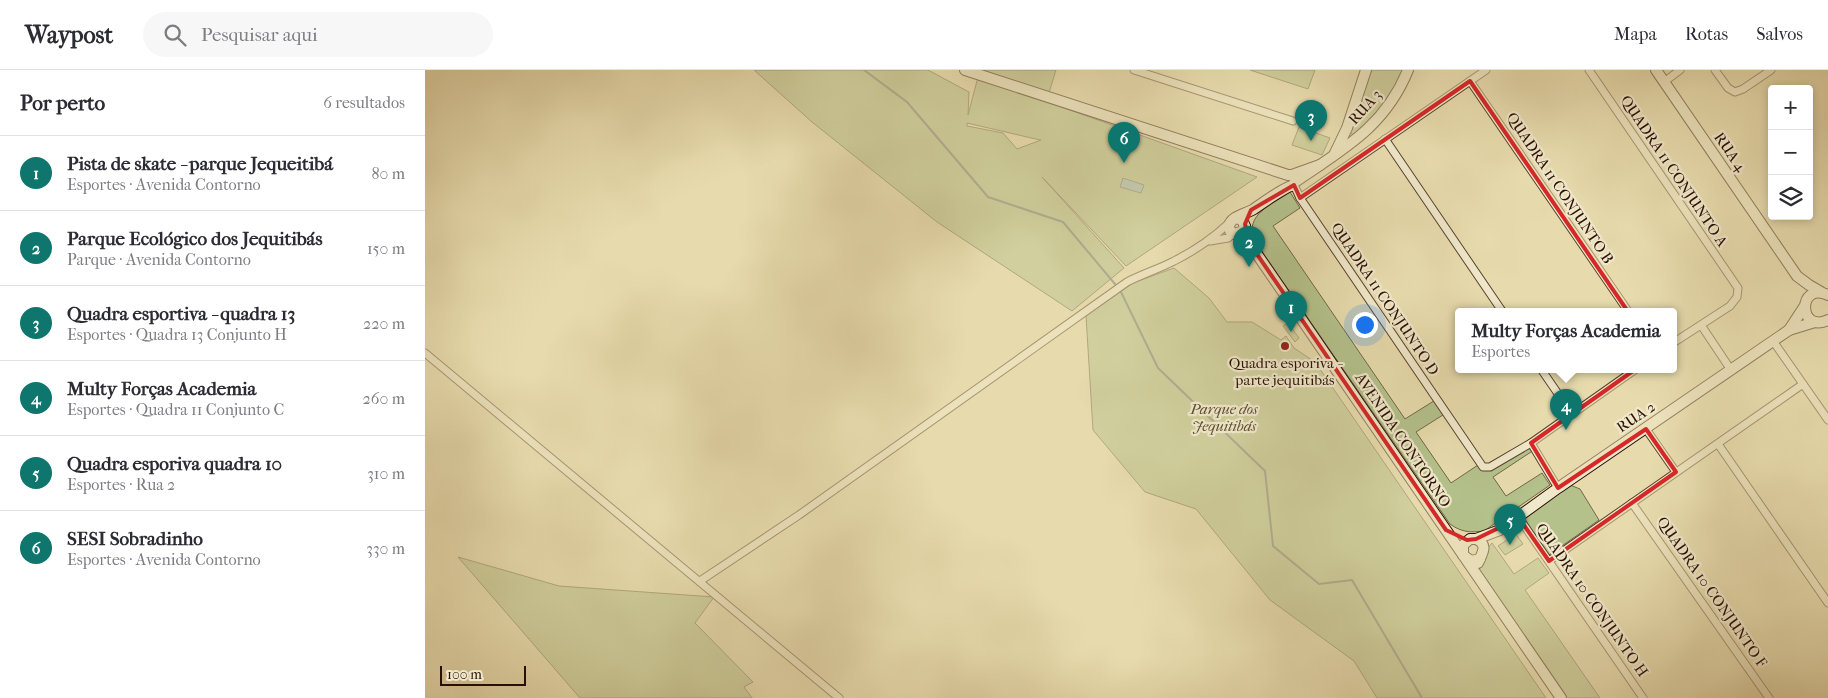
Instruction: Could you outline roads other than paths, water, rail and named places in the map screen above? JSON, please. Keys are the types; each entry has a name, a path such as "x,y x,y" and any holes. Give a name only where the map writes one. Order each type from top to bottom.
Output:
{"street":[{"path":"700,581 807,510 1127,282 1141,274 1172,262 1210,241 1251,210 1264,203 1289,181 1267,166 965,70"},
{"path":"1134,70 1293,121"},
{"name":"RUA 3","path":"1334,156 1347,128 1367,70"},
{"name":"RUA 3","path":"1289,181 1334,156 1373,125 1395,96 1408,70"},
{"path":"1300,198 1486,70"},
{"name":"QUADRA 11 CONJUNTO A","path":"1589,70 1737,288 1738,292 1735,301 1701,325"},
{"name":"RUA 4","path":"1656,70 1797,276"},
{"path":"1664,82 1680,70"},
{"path":"1715,70 1732,91 1735,92 1743,89 1771,70"},
{"name":"QUADRA 11 CONJUNTO B","path":"1470,81 1626,308"},
{"path":"1347,128 1353,136 1359,137"},
{"path":"1385,139 1500,308"},
{"name":"QUADRA 11 CONJUNTO D","path":"1289,181 1482,466 1490,468 1531,443"},
{"path":"1210,241 1226,238 1243,231 1236,223"},
{"name":"AVENIDA CONTORNO","path":"1236,223 1479,579"},
{"name":"AVENIDA CONTORNO","path":"1235,234 1250,244"},
{"path":"1797,276 1809,286 1826,293"},
{"path":"1797,276 1807,316 1820,322 1828,330"},
{"path":"1789,330 1811,294 1826,293"},
{"path":"1789,330 1820,322"},
{"path":"1677,340 1701,325 1731,370"},
{"name":"RUA 2","path":"1472,539 1500,530 1519,518 1558,488 1789,330"},
{"path":"1773,341 1828,420"},
{"path":"425,353 839,698"},
{"path":"1544,373 1572,414"},
{"path":"1558,488 1531,443 1630,373"},
{"path":"1549,561 1803,384"},
{"path":"1646,429 1675,472"},
{"path":"1718,444 1828,604"},
{"name":"QUADRA 10 CONJUNTO F","path":"1632,503 1769,698"},
{"name":"QUADRA 10 CONJUNTO H","path":"1519,518 1643,698"},
{"path":"1446,530 1482,542 1482,554 1477,564 1479,579 1561,698"},
{"name":"RUA 2","path":"1482,554 1500,530"},
{"path":"1472,539 1462,548 1463,555 1471,560 1482,554"}],"water":[{"path":"1123,178 1144,185 1141,193 1120,187"}],"waterway":[{"path":"864,70 907,102 988,197 1063,222 1120,290 1158,368 1265,471 1273,546 1319,584 1352,580 1422,698"}],"place":[{"name":"Quadra esportiva - quadra 13","path":"1311,141"},
{"name":"SESI Sobradinho","path":"1124,163"},
{"name":"Parque Ecológico dos Jequitibás","path":"1249,267"},
{"name":"Pista de skate - parque Jequeitibá","path":"1291,332"},
{"name":"Quadra esporiva - parte jequitibás","path":"1285,346"},
{"name":"Multy Forças Academia","path":"1566,430"},
{"name":"Quadra esporiva quadra 10","path":"1510,545"}],"park label":[{"name":"Parque dos Jequitibás","path":"1224,418"}]}
